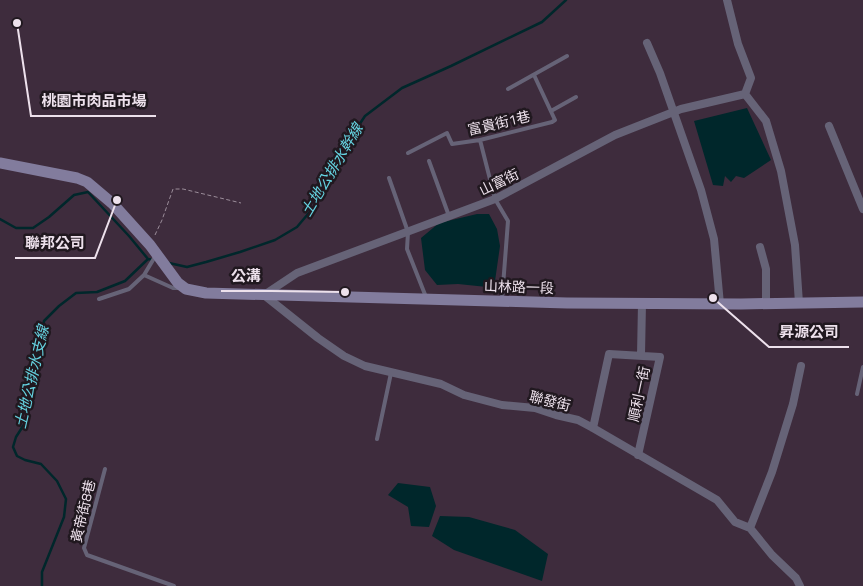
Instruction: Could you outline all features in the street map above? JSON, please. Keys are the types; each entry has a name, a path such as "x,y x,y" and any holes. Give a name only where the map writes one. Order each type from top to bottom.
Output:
{"main road":[{"path":"0,163 77,178 88,182 113,204 182,286"},
{"name":"山林路一段","path":"182,286 206,294 501,301 720,304 863,302"}],"street":[{"path":"727,0 738,44 751,78 745,94 766,121 781,171 795,245 799,303"},
{"path":"647,43 660,73 701,190 714,239 720,304"},
{"name":"山富街","path":"264,295 297,273 495,199 615,135 681,109 745,94"},
{"path":"829,126 863,208"},
{"path":"760,247 766,269 766,304"},
{"name":"聯發街","path":"264,295 310,332 344,356 365,366 441,384 464,395 502,405 535,408 578,420 594,428 717,500 736,522 750,528 772,555 796,578 800,586"},
{"path":"594,428 609,354 641,355 642,303"},
{"name":"順利一街","path":"638,455 660,357 641,355"},
{"path":"750,528 777,455 793,404 801,366"}],"lane":[{"path":"508,89 567,56"},
{"name":"富貴街1巷","path":"408,153 447,133 452,144 480,140 552,122 555,120 534,75"},
{"path":"551,111 576,97"},
{"path":"480,140 495,199 508,221 501,301"},
{"path":"429,161 449,216"},
{"path":"389,178 408,232 407,249 427,299"},
{"path":"100,299 129,289 144,275 156,253"},
{"path":"144,275 173,288 182,286"},
{"path":"857,394 863,367"},
{"path":"377,439 392,373"},
{"name":"黃帝街8巷","path":"105,469 84,548 87,555 174,586"}],"path":[{"path":"156,253 162,220 173,189 183,189 242,203"}],"shaded area":[{"path":"747,108 771,160 744,178 736,176 731,182 725,176 723,186 713,185 694,121"},
{"path":"477,214 489,214 497,229 500,246 495,281 487,287 458,284 437,285 425,270 421,238 439,223"},
{"path":"398,483 430,487 436,506 429,527 411,526 408,507 388,495"},
{"path":"440,516 469,517 515,530 548,554 542,581 454,550 432,536"}],"waterway":[{"name":"土地公排水幹線","path":"169,263 187,267 206,262 275,240 297,227 313,208 349,140 365,116 402,88 542,22 566,0"},
{"name":"土地公排水幹線","path":"0,219 16,228 33,228 74,195 88,192 148,259 154,260"},
{"name":"土地公排水支線","path":"42,586 42,572 64,517 66,499 57,481 41,464 17,456 13,447 16,437 25,423 44,321 76,293 97,292 125,281 148,259"}],"place":[{"name":"桃園市肉品市場","path":"17,23"},
{"name":"聯邦公司","path":"117,200"},
{"name":"公溝","path":"345,292"},
{"name":"昇源公司","path":"713,298"}]}
